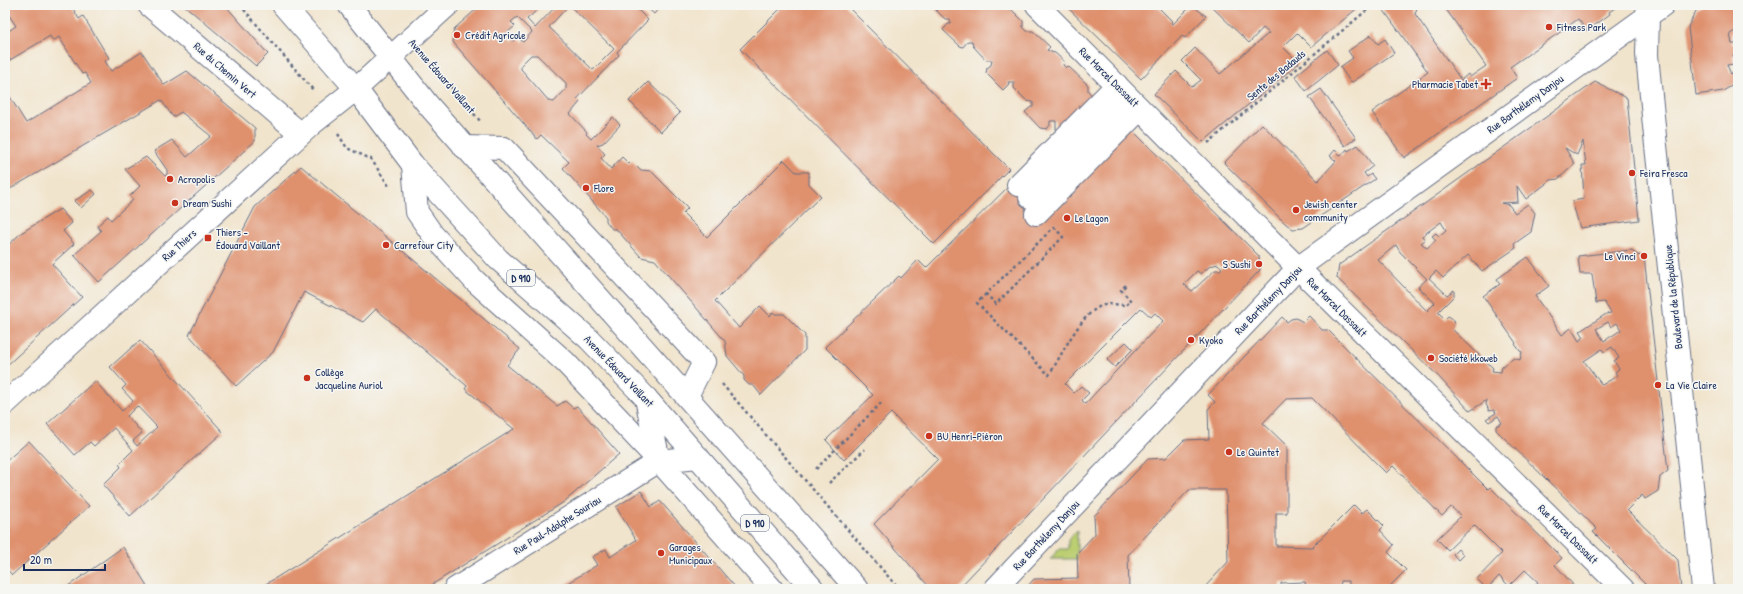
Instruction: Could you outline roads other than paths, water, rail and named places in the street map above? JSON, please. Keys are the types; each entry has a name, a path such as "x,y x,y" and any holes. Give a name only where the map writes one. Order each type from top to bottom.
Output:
{"street":[{"name":"Rue du Chemin Vert","path":"149,5 301,134"},
{"name":"Avenue Édouard Vaillant","path":"283,5 356,89 413,165 498,259 589,339 646,398 813,589"},
{"path":"349,5 390,58 464,147 857,589"},
{"path":"356,89 448,5"},
{"name":"Rue Marcel Dassault","path":"1037,5 1298,268 1623,589"},
{"name":"Rue Barthélemy Danjou","path":"995,589 1298,268 1653,8"},
{"name":"Boulevard de la République","path":"1653,8 1647,55 1703,589"},
{"name":"Rue Thiers","path":"5,404 301,134 356,89"},
{"path":"1129,97 1028,199 1129,97"},
{"path":"464,147 504,148 704,362 687,396"},
{"path":"413,165 417,212 433,235 475,281 565,362 659,461 772,589"},
{"path":"646,398 659,461"},
{"name":"Rue Paul-Adolphe Souriau","path":"455,589 659,461 698,457"}],"place":[{"name":"Fitness Park","path":"1549,27"},
{"name":"Crédit Agricole","path":"457,35"},
{"name":"Pharmacie Tabet","path":"1486,84"},
{"name":"Feira Fresca","path":"1632,173"},
{"name":"Acropolis","path":"170,179"},
{"name":"Flore","path":"586,188"},
{"name":"Dream Sushi","path":"175,203"},
{"name":"Jewish center community","path":"1296,210"},
{"name":"Le Lagon","path":"1067,218"},
{"name":"Thiers - Édouard Vaillant","path":"208,238"},
{"name":"Carrefour City","path":"386,245"},
{"name":"Le Vinci","path":"1644,256"},
{"name":"S Sushi","path":"1259,264"},
{"name":"Kyoko","path":"1191,340"},
{"name":"Société kkoweb","path":"1431,358"},
{"name":"Collège Jacqueline Auriol","path":"307,378"},
{"name":"La Vie Claire","path":"1658,385"},
{"name":"BU Henri-Piéron","path":"929,436"},
{"name":"Le Quintet","path":"1229,452"},
{"name":"Garages Municipaux","path":"661,553"}]}
